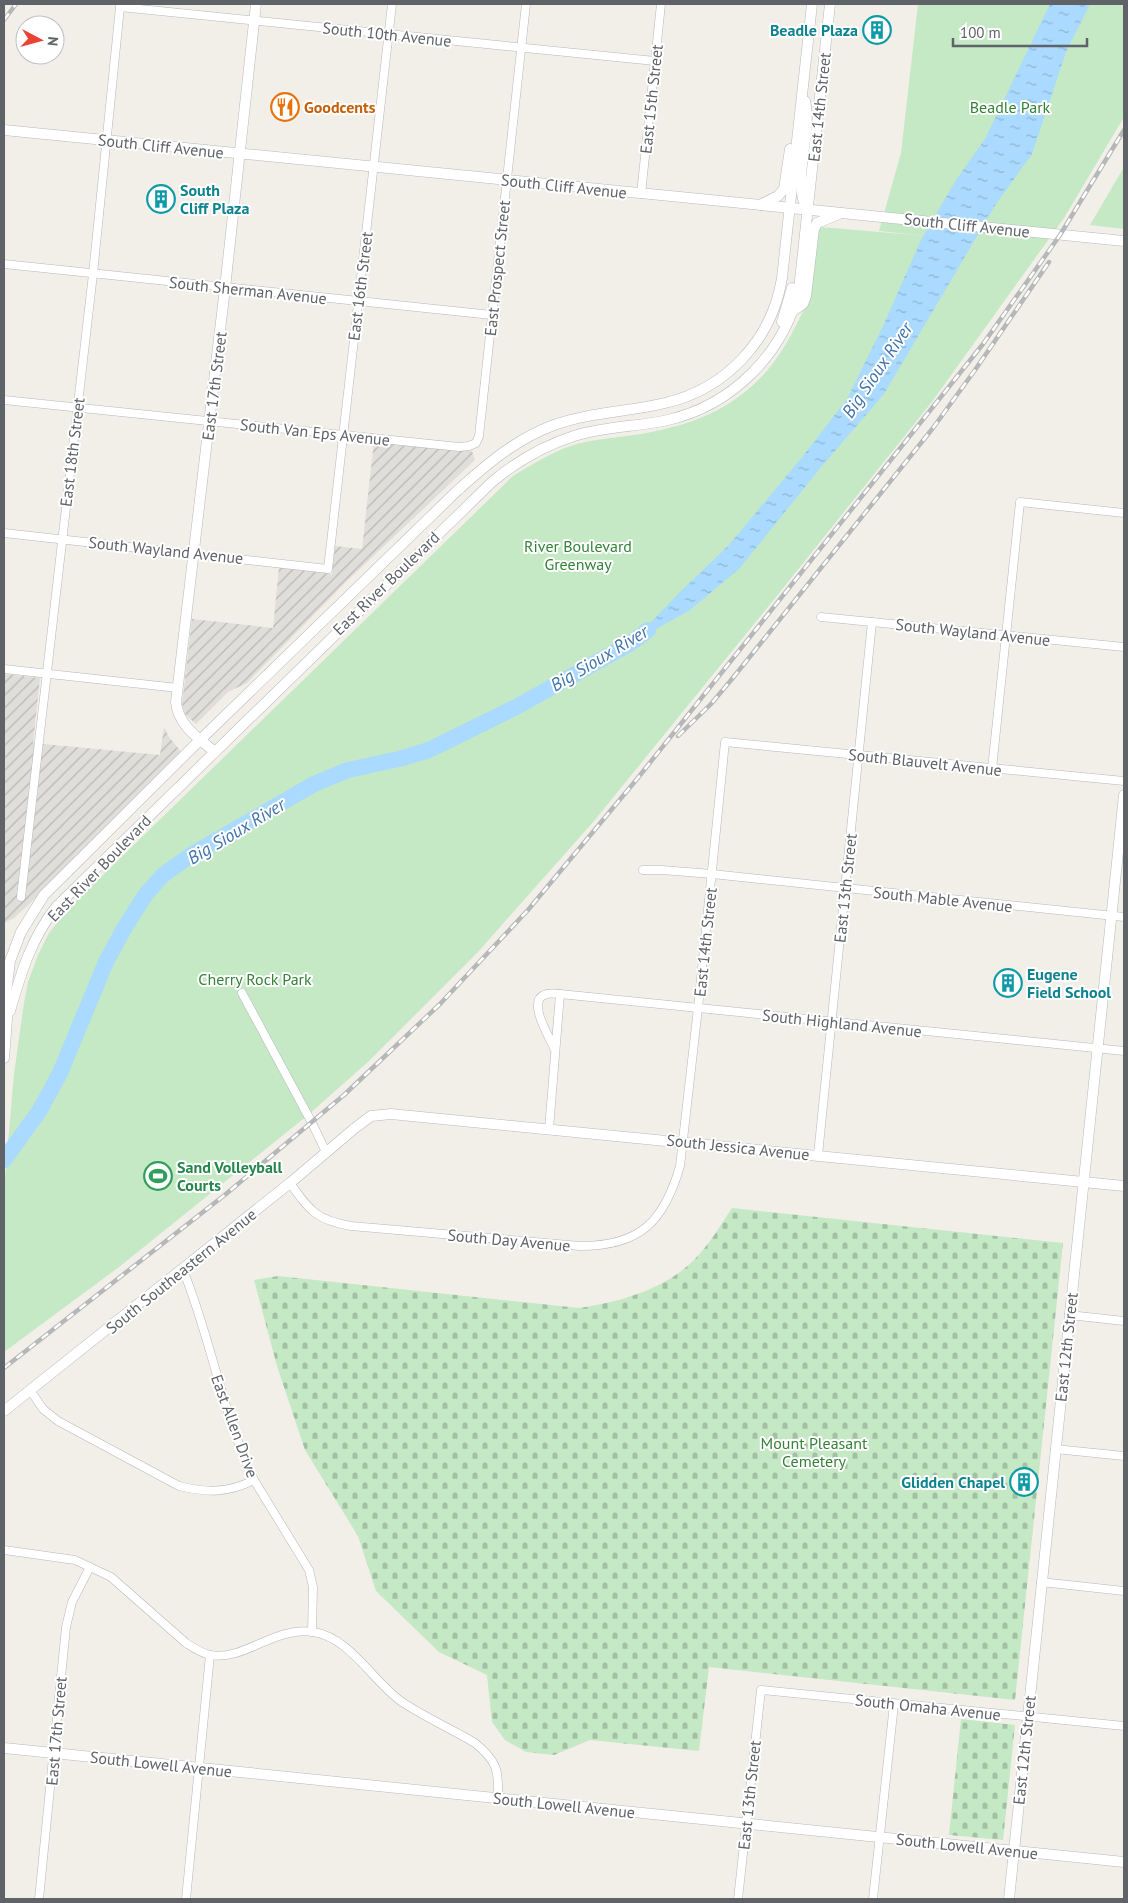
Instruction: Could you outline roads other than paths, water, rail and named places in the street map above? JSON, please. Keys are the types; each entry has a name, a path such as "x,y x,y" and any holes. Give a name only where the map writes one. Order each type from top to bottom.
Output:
{"main road":[{"name":"East 17th Street","path":"214,752 179,717 176,702 226,288 256,4"},
{"name":"East 14th Street","path":"790,208 812,4"},
{"name":"East 14th Street","path":"808,210 830,4"},
{"path":"759,205 778,196 784,188 794,111 803,92"},
{"path":"803,92 808,114 800,187 802,200 808,210"},
{"name":"South Cliff Avenue","path":"4,130 1124,241"},
{"path":"781,336 781,323 792,287 799,230 798,216 790,208"},
{"name":"East River Boulevard","path":"7,1019 6,993 10,960 21,932 36,906 55,883 458,490 498,455 532,434 572,419 680,399 709,385 734,367 756,343 776,305 782,278 790,208"},
{"name":"East River Boulevard","path":"7,1019 28,954 48,918 62,901 462,510 508,468 539,450 577,435 669,419 702,408 718,400 746,380 758,368 781,336 793,311 801,276 808,210"},
{"path":"793,311 803,304 806,296 814,232 817,224 841,213"},
{"name":"East 12th Street","path":"1008,1899 1124,795"},
{"path":"4,1058 7,1019"},
{"name":"South Jessica Avenue","path":"354,1128 371,1116 392,1114 1124,1186"},
{"name":"South Southeastern Avenue","path":"4,1411 290,1184 354,1128"},
{"name":"South Lowell Avenue","path":"4,1748 1124,1862"}],"street":[{"name":"East 16th Street","path":"328,569 392,4"},
{"name":"East Prospect Street","path":"476,443 479,436 526,4"},
{"name":"East 15th Street","path":"641,194 661,4"},
{"name":"South 10th Avenue","path":"120,7 654,61"},
{"name":"East 18th Street","path":"22,897 76,407 93,274 120,7"},
{"name":"South Sherman Avenue","path":"4,264 492,315"},
{"name":"South Van Eps Avenue","path":"4,400 460,447 476,443"},
{"path":"992,769 1020,502 1124,513"},
{"name":"South Wayland Avenue","path":"4,533 328,569"},
{"name":"South Wayland Avenue","path":"822,617 1124,647"},
{"name":"East 13th Street","path":"818,1155 872,622"},
{"path":"4,669 178,688"},
{"name":"South Blauvelt Avenue","path":"725,742 1124,781"},
{"name":"East 14th Street","path":"684,1142 725,742"},
{"name":"South Mable Avenue","path":"643,870 712,874 1124,917"},
{"path":"242,993 326,1152"},
{"path":"549,1129 560,994 542,995 538,1000 537,1006 555,1050"},
{"name":"South Highland Avenue","path":"560,994 1124,1051"},
{"name":"South Day Avenue","path":"290,1184 309,1210 333,1223 596,1246 615,1243 636,1234 650,1224 664,1208 673,1191 678,1175 684,1142"},
{"name":"East Allen Drive","path":"183,1270 194,1296 218,1382 247,1465 254,1480 309,1570 313,1587 312,1632"},
{"path":"1069,1315 1124,1321"},
{"path":"30,1390 43,1409 58,1421 179,1486 200,1491 221,1491 241,1487 254,1480"},
{"path":"1055,1449 1124,1456"},
{"path":"4,1550 60,1556 76,1560 111,1577 186,1644 210,1655 230,1655 274,1636 298,1630 326,1634 338,1642 400,1701 476,1743 486,1751 494,1760 498,1772 498,1798"},
{"name":"East 17th Street","path":"39,1899 66,1627 72,1602 90,1567"},
{"path":"1041,1582 1124,1591"},
{"path":"186,1899 210,1655"},
{"name":"East 13th Street","path":"738,1899 761,1690"},
{"name":"South Omaha Avenue","path":"761,1690 1124,1726"},
{"path":"873,1899 894,1704"}],"water":[{"path":"1050,4 1090,4 1066,52 1032,154 996,204 884,394 822,466 739,569 690,610 631,643 728,546 803,456 847,399 883,326 921,240 956,180 985,139"}],"waterway":[{"name":"Big Sioux River","path":"4,1160 40,1110 60,1073 106,962 125,927 146,894 163,875 191,855 314,784 348,770 399,759 429,750 516,707 631,643 648,630"}],"railway":[{"path":"4,20 16,4"},
{"path":"4,1368 226,1194 344,1095 440,1004 528,910 637,779 983,344 1060,235 1124,130"},
{"path":"678,736 711,704 732,679 933,428 1049,262"}],"place":[{"name":"Beadle Plaza","path":"877,30"},
{"name":"Goodcents","path":"285,107"},
{"name":"South Cliff Plaza","path":"161,199"},
{"name":"Eugene Field School","path":"1008,983"},
{"name":"Sand Volleyball Courts","path":"158,1176"},
{"name":"Glidden Chapel","path":"1024,1482"}],"park label":[{"name":"Beadle Park","path":"1010,107"},
{"name":"River Boulevard Greenway","path":"578,555"},
{"name":"Cherry Rock Park","path":"255,979"},
{"name":"Mount Pleasant Cemetery","path":"814,1452"}]}
